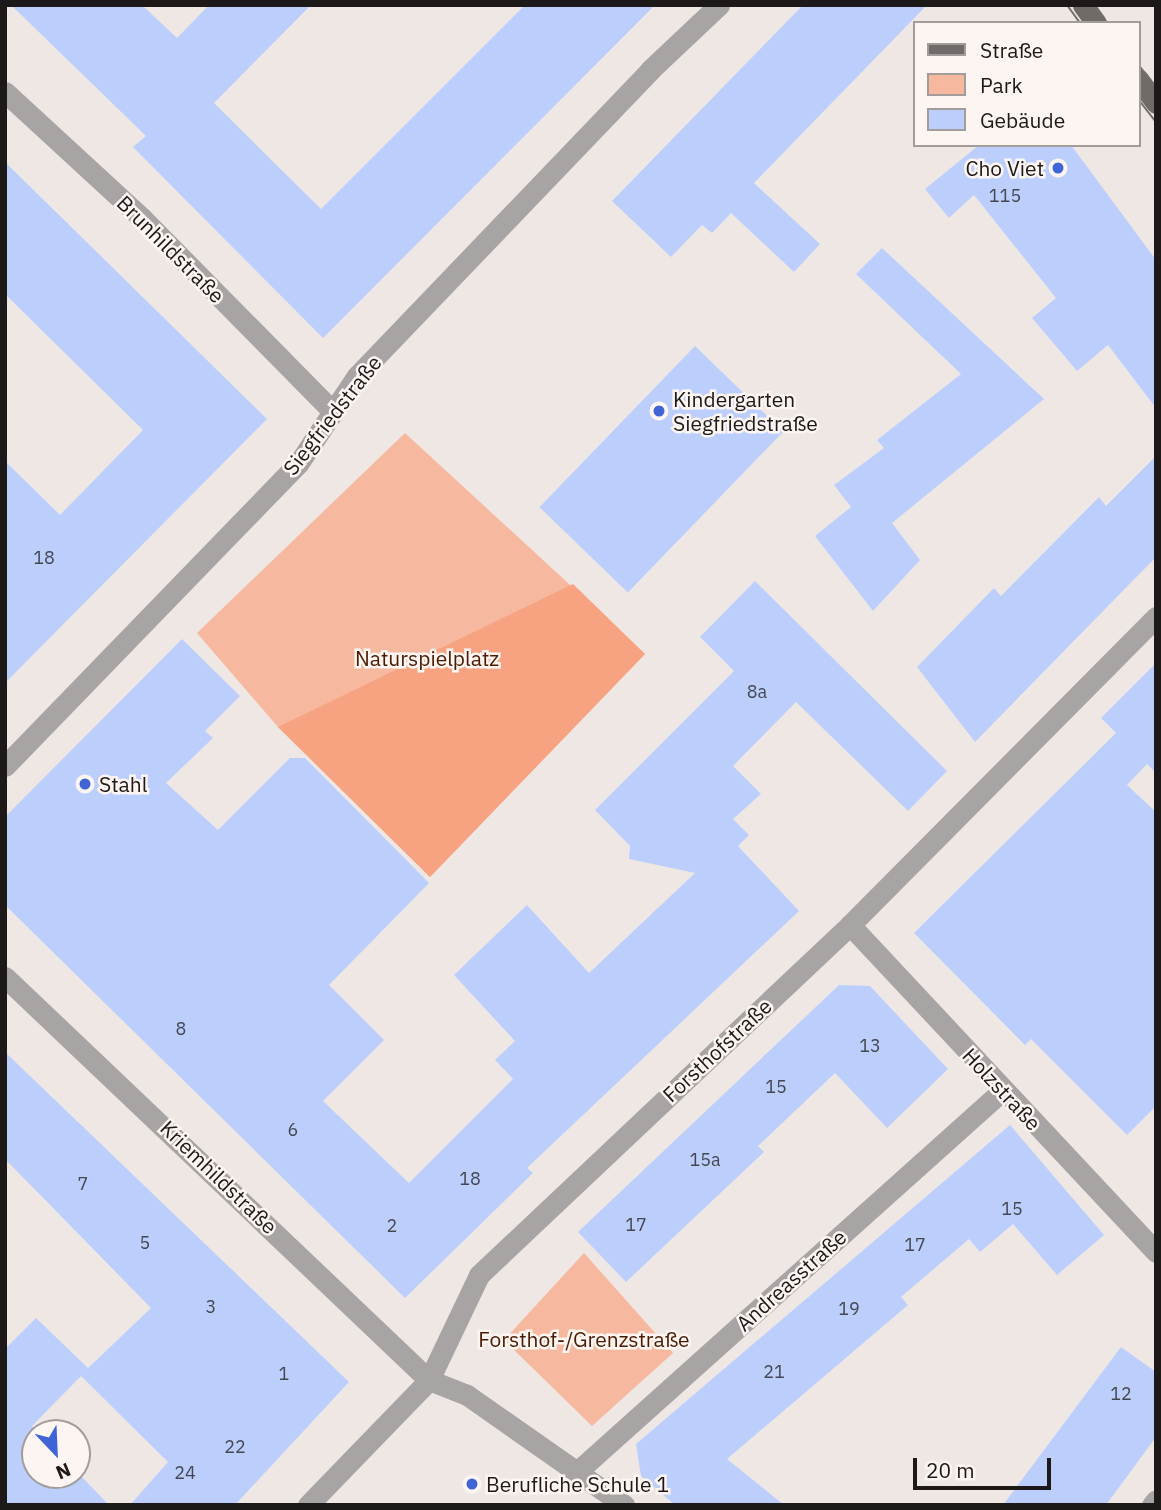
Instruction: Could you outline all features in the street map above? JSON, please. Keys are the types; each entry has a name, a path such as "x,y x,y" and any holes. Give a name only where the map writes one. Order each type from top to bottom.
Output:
{"main road":[{"path":"1083,5 1095,21"},
{"path":"1140,82 1156,103"}],"street":[{"name":"Siegfriedstraße","path":"5,766 298,464 366,366 650,70 719,5"},
{"name":"Brunhildstraße","path":"5,92 142,218 333,412"},
{"name":"Forsthofstraße","path":"308,1505 429,1380 479,1275 850,925 1156,617"},
{"name":"Holzstraße","path":"850,925 1156,1252"},
{"name":"Kriemhildstraße","path":"5,976 429,1380"},
{"name":"Andreasstraße","path":"579,1469 1003,1090"},
{"path":"429,1380 467,1395 579,1469 624,1505"},
{"path":"1152,1505 1156,1500"}],"green space":[{"name":"Naturspielplatz","path":"405,433 645,654 430,877 278,727 197,633"},
{"path":"573,584 645,654 430,877 278,727"},
{"name":"Forsthof-/Grenzstraße","path":"584,1253 673,1353 592,1426 504,1340"}],"building":[{"path":"11,5 142,5 177,38 209,5 311,5 214,103 321,209 525,5 655,5 323,338 133,147 146,136"},
{"path":"803,5 927,5 754,183 820,244 794,272 731,213 712,233 702,225 671,257 612,201"},
{"path":"977,147 1072,147 1156,260 1156,408 1108,345 1077,371 1032,318 1056,298 974,195 949,218 925,189"},
{"path":"5,162 267,419 5,683 5,461 60,515 143,430 5,294"},
{"path":"882,248 1044,399 892,523 920,560 873,611 815,536 851,507 834,485 884,448 877,440 961,374 856,274"},
{"path":"695,346 783,431 628,593 539,507"},
{"path":"1156,456 1156,557 975,742 917,667 994,588 1001,596 1099,497 1106,506"},
{"path":"755,581 947,771 908,811 796,702 733,766 761,794 733,819 749,835 738,846 799,911 527,1168 533,1173 405,1298 5,905 5,817 182,639 240,696 205,731 213,738 166,783 218,830 290,758 305,758 429,883 329,985 384,1040 323,1101 409,1183 513,1079 495,1060 515,1041 454,975 527,905 589,973 695,873 629,859 630,846 595,810 734,671 700,637"},
{"path":"1156,663 1156,773 1147,764 1127,785 1156,812 1156,1106 1127,1135 1031,1039 1025,1045 914,933 1116,733 1101,718"},
{"path":"839,985 870,986 948,1069 887,1128 835,1073 758,1146 764,1152 626,1282 578,1232"},
{"path":"5,1052 349,1382 235,1505 130,1505 168,1462 81,1376 39,1419 21,1419 21,1489 91,1489 91,1486 109,1505 5,1505 5,1349 36,1318 88,1368 84,1372 151,1308 5,1159"},
{"path":"1010,1125 1104,1235 1057,1275 1013,1224 980,1252 969,1239 901,1297 908,1305 727,1459 784,1505 675,1505 641,1476 636,1444"},
{"path":"1121,1347 1156,1372 1156,1437 1106,1505 1003,1505"}],"tram line":[{"path":"1067,5 1079,21"},
{"path":"1094,5 1106,21"},
{"path":"1140,67 1156,88"},
{"path":"1140,102 1156,122"}],"place":[{"name":"Cho Viet","path":"1058,168"},
{"name":"Kindergarten Siegfriedstraße","path":"659,411"},
{"name":"Stahl","path":"85,784"},
{"name":"Berufliche Schule 1","path":"472,1484"}]}
